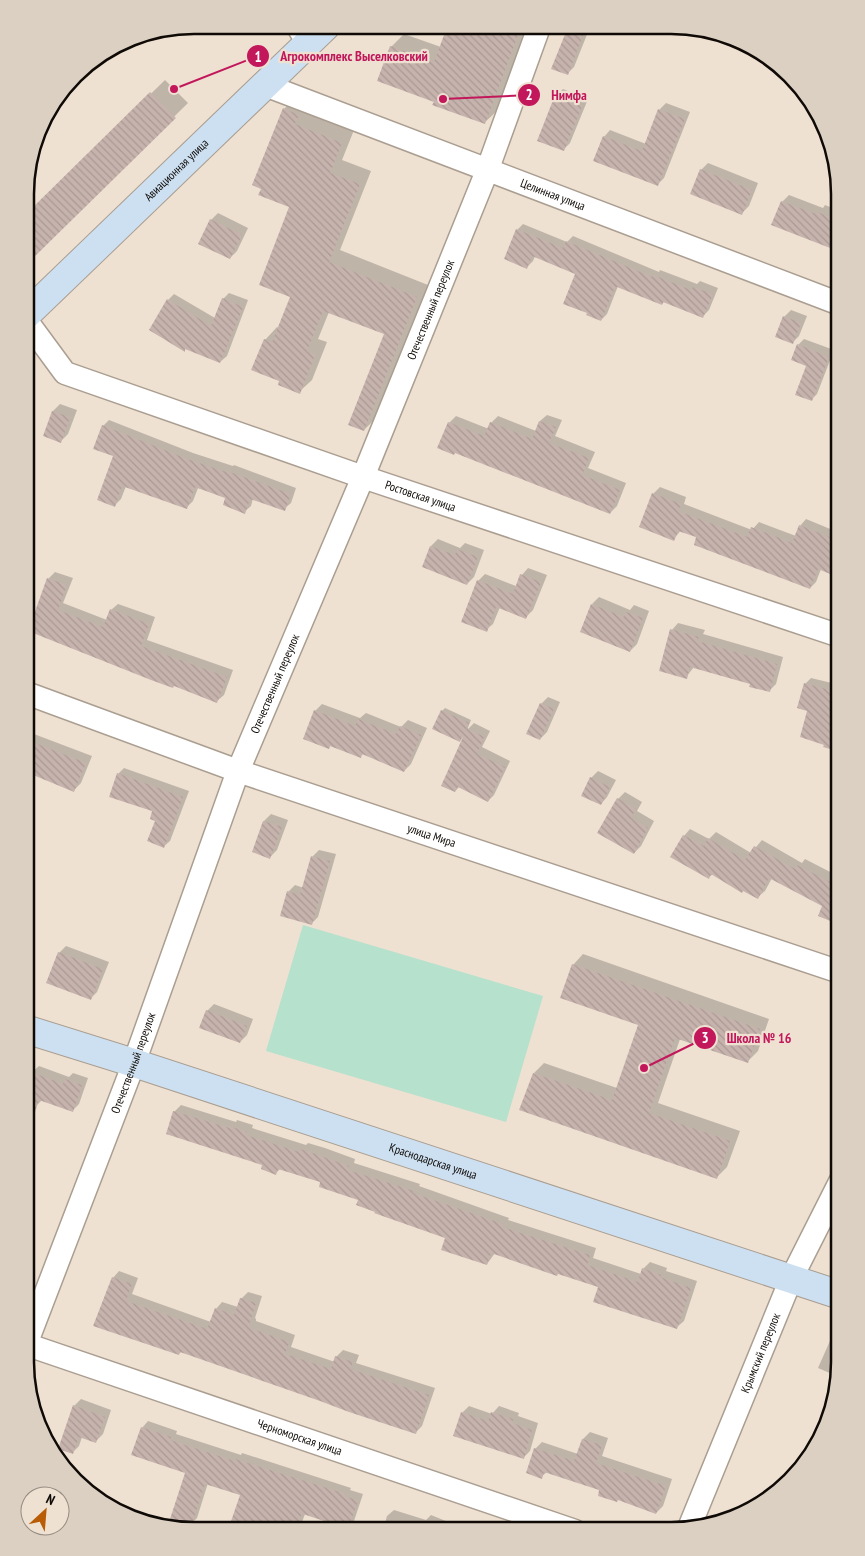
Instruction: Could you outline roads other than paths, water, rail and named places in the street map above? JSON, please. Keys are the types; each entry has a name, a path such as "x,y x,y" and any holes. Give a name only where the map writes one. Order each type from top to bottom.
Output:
{"street":[{"name":"Отечественный переулок","path":"34,1322 134,1063 238,771 363,477 487,171 536,34"},
{"name":"Авиационная улица","path":"34,307 265,85 297,36"},
{"name":"Целинная улица","path":"265,85 831,301"},
{"name":"Ростовская улица","path":"34,331 66,373 363,477 831,633"},
{"name":"улица Мира","path":"34,696 238,771 831,969"},
{"name":"Краснодарская улица","path":"34,1032 831,1292"},
{"name":"Крымский переулок","path":"692,1521 791,1279 831,1200"},
{"name":"Черноморская улица","path":"34,1348 548,1522"}],"place":[{"name":"Агрокомплекс Выселковский","path":"174,89"},
{"name":"Нимфа","path":"443,99"},
{"name":"Школа № 16","path":"644,1068"}]}
